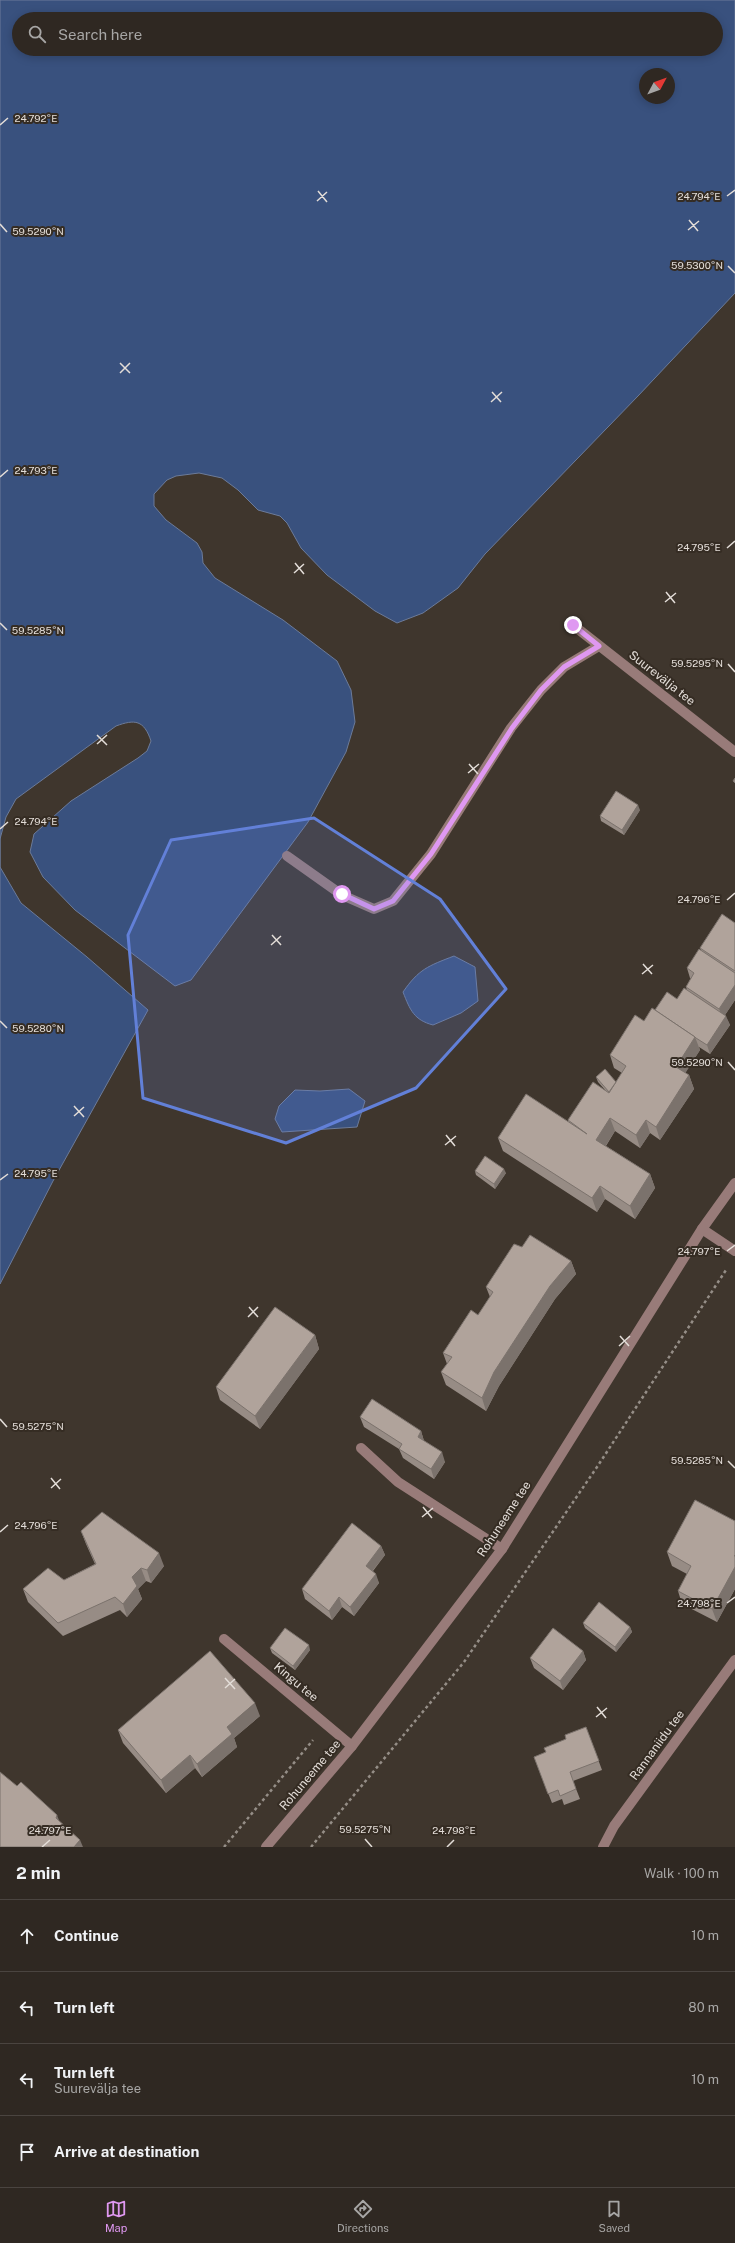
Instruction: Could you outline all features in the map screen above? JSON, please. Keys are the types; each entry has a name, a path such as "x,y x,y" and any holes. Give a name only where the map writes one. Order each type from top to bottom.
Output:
{"street":[{"name":"Suurevälja tee","path":"573,625 735,752"},
{"path":"287,856 342,894 374,909 393,901 431,854 512,728 541,690 564,667 599,646"},
{"name":"Rohuneeme tee","path":"266,1847 352,1746 502,1549 702,1229 735,1183"},
{"path":"702,1229 735,1251"},
{"path":"362,1448 398,1482 502,1549"},
{"name":"Kingu tee","path":"224,1639 352,1746"},
{"name":"Rannaniidu tee","path":"603,1847 614,1826 735,1660"}],"path":[{"path":"311,1847 464,1662 597,1467 726,1268"},
{"path":"224,1847 326,1724"}],"highlighted area":[{"path":"314,818 440,899 506,989 416,1088 286,1143 143,1098 128,935 171,840"}],"water":[{"path":"0,0 735,0 735,293 485,554 458,588 423,613 397,623 375,611 327,575 301,548 287,523 280,516 258,510 238,490 222,478 199,473 176,476 167,480 154,494 154,506 166,520 197,543 202,552 203,563 215,578 283,620 337,661 351,690 355,722 346,752 308,822 191,980 175,986 75,910 43,877 30,852 34,834 71,801 147,751 151,741 142,725 134,722 128,722 116,726 16,799 6,817 0,839"},
{"path":"0,867 21,903 87,957 148,1010 53,1181 0,1284"},
{"path":"454,956 475,967 478,1001 461,1013 433,1025 427,1023 417,1017 408,1004 403,992 419,973"},
{"path":"349,1089 365,1101 357,1127 282,1132 275,1119 279,1106 295,1090 320,1091"}],"building":[{"path":"616,791 638,805 622,830 600,816"},
{"path":"722,914 735,923 735,971 700,948"},
{"path":"699,949 735,973 735,985 719,1009 686,987 694,973 687,968"},
{"path":"684,988 726,1016 707,1045 655,1010 667,992 677,999"},
{"path":"652,1008 695,1037 676,1067 689,1075 656,1127 646,1120 636,1135 610,1118 596,1140 650,1174 630,1206 600,1186 592,1198 498,1138 526,1094 587,1134 568,1120 593,1082 609,1093 626,1066 610,1055 635,1015 644,1021"},
{"path":"605,1069 616,1082 609,1092 596,1077"},
{"path":"485,1156 504,1169 494,1184 475,1171"},
{"path":"530,1235 571,1261 550,1286 494,1372 482,1398 441,1372 452,1357 443,1353 471,1310 478,1315 493,1292 486,1287 514,1244 522,1247"},
{"path":"275,1307 315,1335 255,1416 216,1387"},
{"path":"372,1399 421,1431 418,1437 442,1452 431,1469 399,1449 402,1444 360,1417"},
{"path":"695,1500 735,1521 735,1567 712,1609 678,1591 691,1566 667,1552"},
{"path":"102,1512 159,1553 147,1570 141,1568 132,1577 137,1586 123,1604 115,1597 58,1623 23,1589 48,1568 64,1580 96,1564 81,1531"},
{"path":"352,1523 381,1546 366,1566 376,1574 350,1607 339,1597 329,1611 302,1589"},
{"path":"599,1602 630,1627 615,1647 583,1623"},
{"path":"285,1628 309,1645 293,1666 270,1648"},
{"path":"553,1628 583,1651 560,1681 530,1658"},
{"path":"210,1651 255,1703 227,1727 232,1734 197,1764 190,1755 161,1780 118,1730"},
{"path":"586,1727 599,1761 570,1772 576,1789 560,1796 558,1790 548,1794 534,1757 546,1752 544,1748 566,1739 565,1735"},
{"path":"0,1772 17,1786 21,1782 57,1815 56,1818 80,1840 74,1847 0,1847"}],"route":[{"path":"342,894 374,909 393,901 431,854 512,728 541,690 564,667 599,646 573,625"}]}
